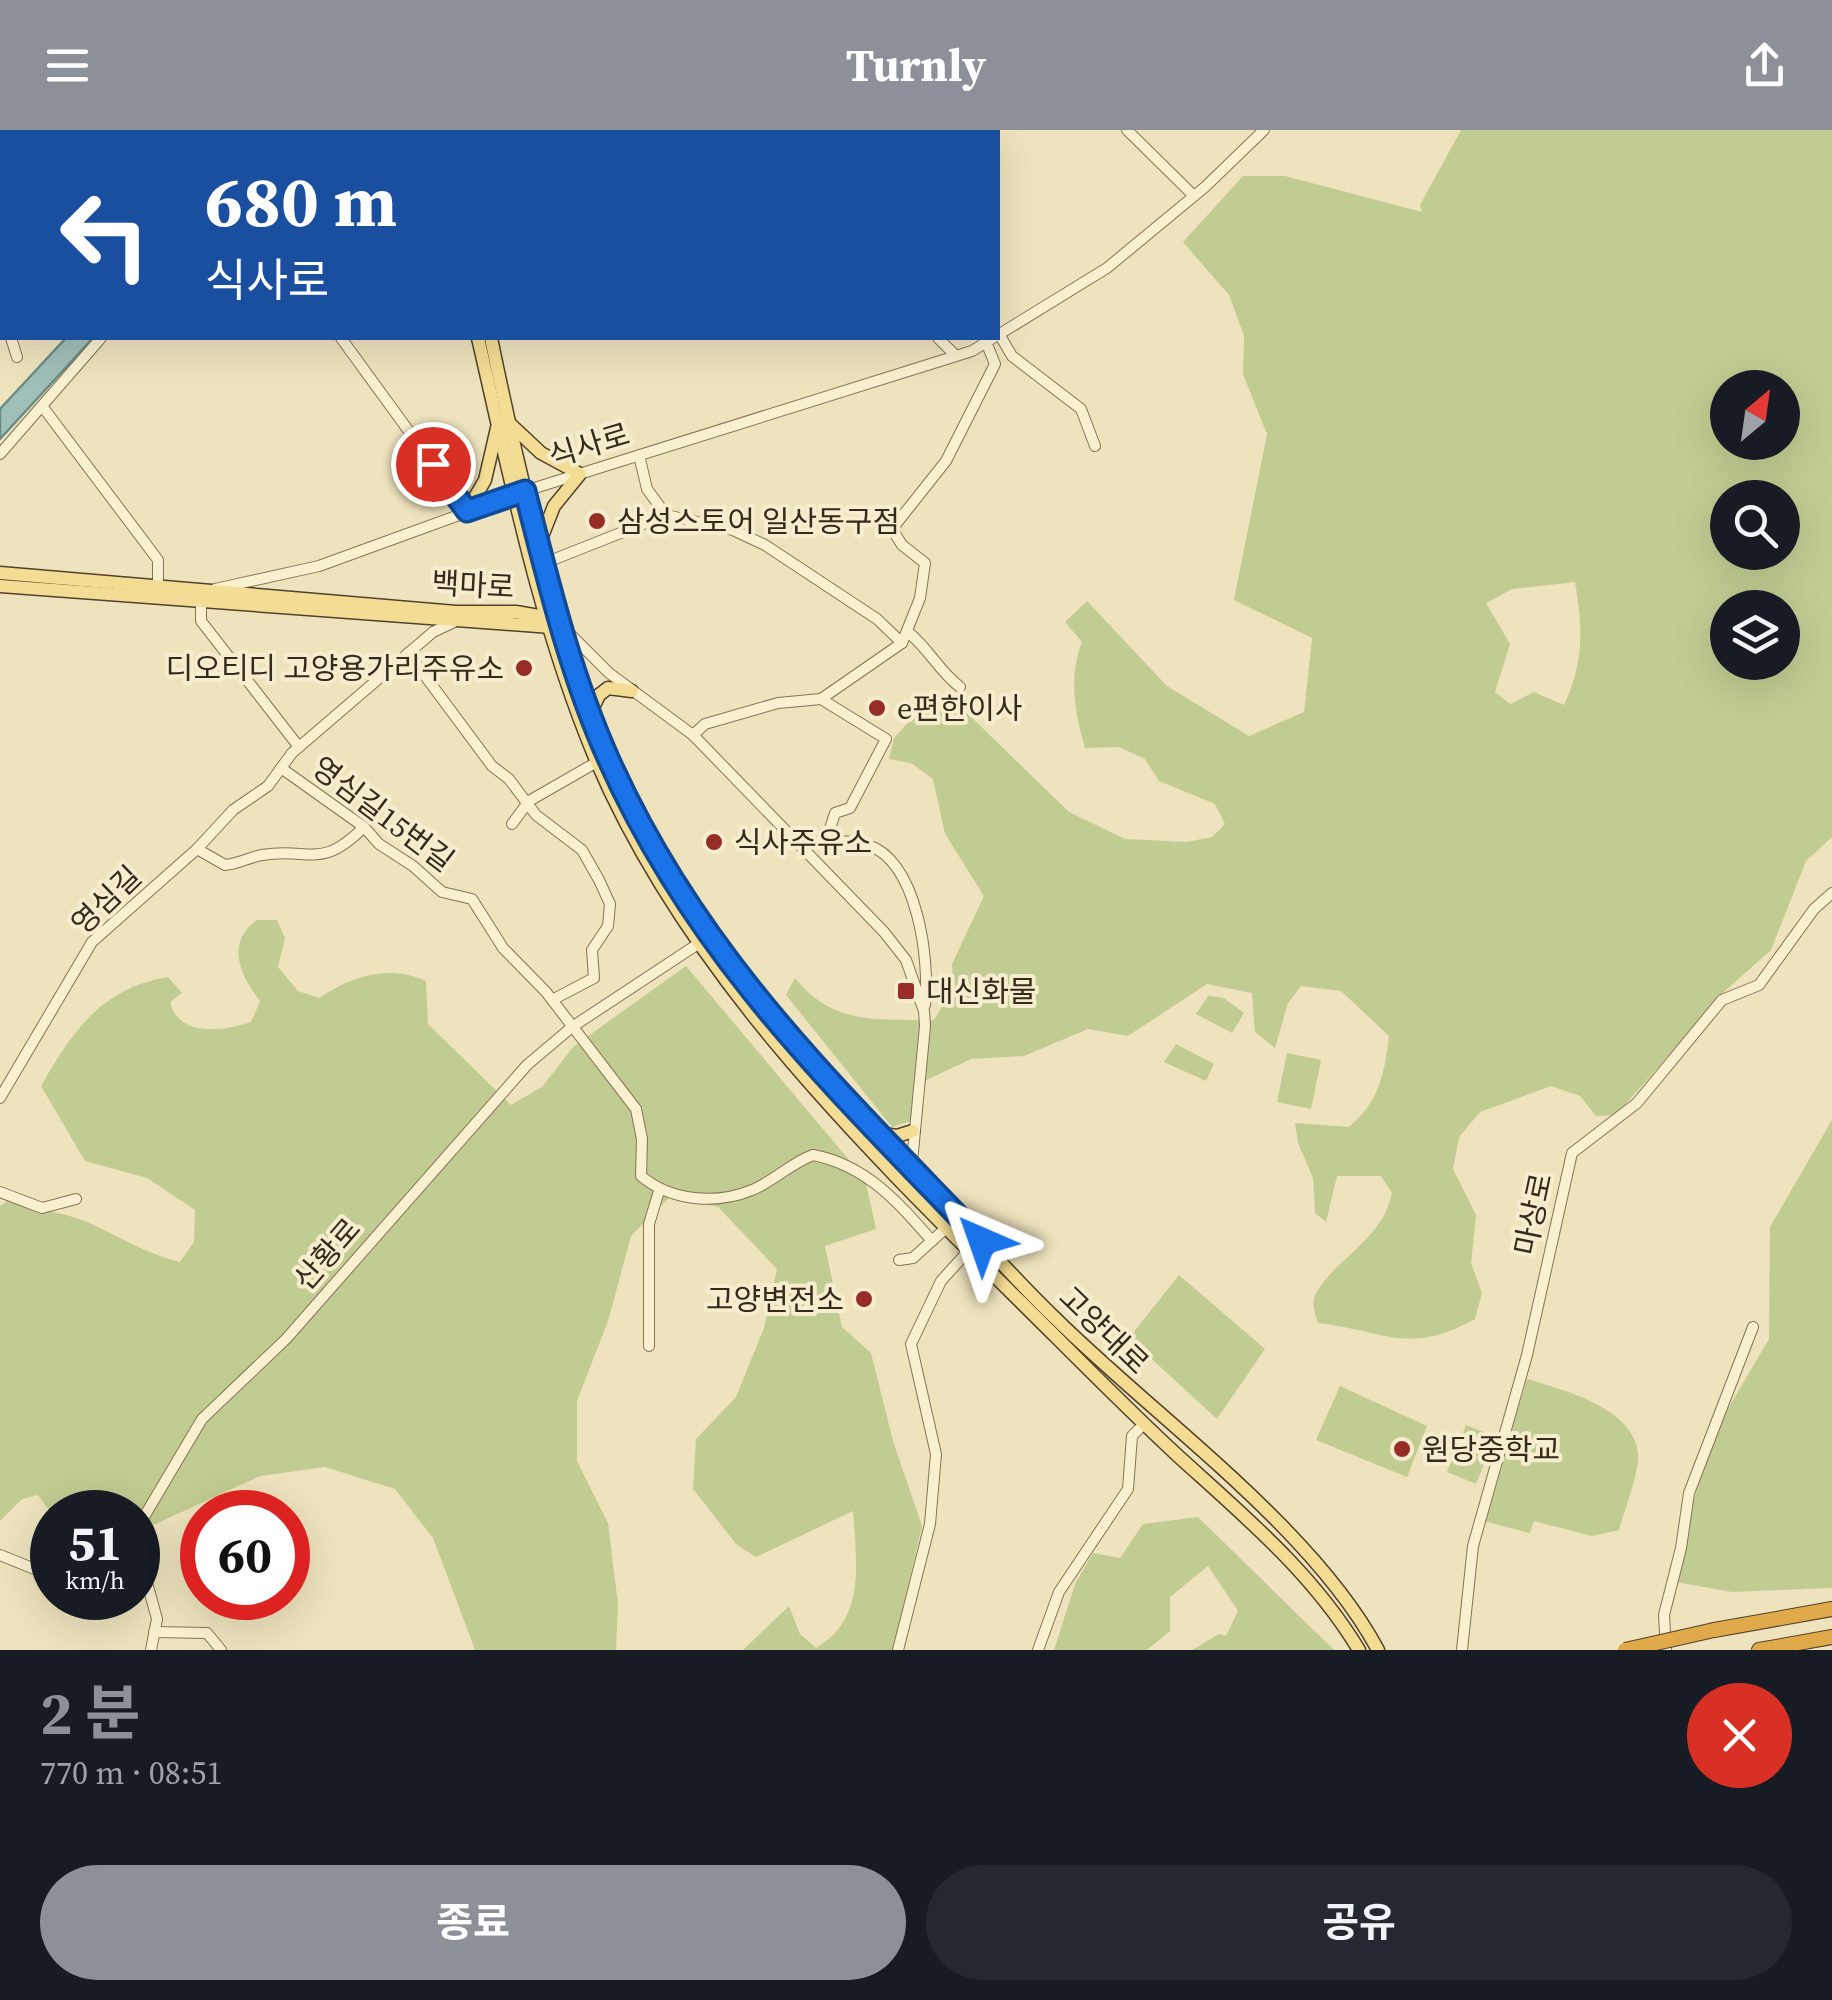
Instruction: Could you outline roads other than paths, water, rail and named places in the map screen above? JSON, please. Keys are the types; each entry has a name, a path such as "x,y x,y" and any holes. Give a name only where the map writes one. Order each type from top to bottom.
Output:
{"highway":[{"path":"1624,1650 1832,1610"},
{"path":"1758,1650 1832,1637"}],"main road":[{"name":"고양대로","path":"479,340 520,493 545,622 597,762 644,851 701,942 757,1021 903,1182 1144,1424 1257,1526 1320,1590 1359,1650"},
{"name":"고양대로","path":"490,340 503,424"},
{"path":"467,511 485,480 503,424 541,453 580,474 554,506 537,548"},
{"name":"고양대로","path":"520,493 560,625 607,756 652,848 708,937 790,1042 1053,1316 1270,1515 1330,1581 1378,1650"},
{"name":"백마로","path":"0,573 215,589 560,625"},
{"name":"백마로","path":"0,586 454,622 545,622"},
{"path":"592,712 598,695 608,688 632,691"},
{"path":"875,1132 897,1136 914,1132"}],"street":[{"path":"1128,130 1194,196"},
{"name":"식사로","path":"1000,333 1107,268 1194,196 1264,130"},
{"path":"12,340 17,357"},
{"path":"0,454 99,340"},
{"path":"342,340 467,511"},
{"path":"940,340 956,356"},
{"name":"식사로","path":"215,589 319,566 520,493 956,356 988,340"},
{"path":"693,736 716,721 778,704 821,700 905,637 926,564 902,545 892,529 946,461 994,364 994,340"},
{"path":"997,340 1081,409 1095,446"},
{"path":"42,406 158,560 158,584"},
{"path":"639,455 647,489 666,514"},
{"path":"542,564 666,514 733,530 766,545 905,637 922,644 938,670 960,687"},
{"path":"215,589 201,602 201,620 299,747"},
{"name":"영심길","path":"0,1098 92,942 197,850 233,810 268,786 299,747 433,632 454,622"},
{"path":"560,625 632,691 693,736 804,850 906,960 924,1011"},
{"path":"408,653 492,766 529,801 536,815 582,850 610,904 608,926 592,950 594,978 552,1000"},
{"path":"821,700 886,739 850,808 835,813 826,841"},
{"path":"512,824 529,801 597,762"},
{"name":"영심길15번길","path":"281,768 364,826 379,844 413,866 442,892 472,899 504,948 572,1028"},
{"path":"197,850 224,866 260,855 306,858 348,842 364,826"},
{"path":"804,850 814,842 826,841 870,846 908,887 928,974 910,1166 903,1182"},
{"name":"마상로","path":"1462,1650 1473,1546 1527,1356 1572,1153 1636,1103 1722,1000 1759,985 1814,909 1832,893"},
{"name":"산황로","path":"160,1490 202,1420 286,1338 527,1065 572,1028 701,942"},
{"path":"572,1028 636,1109 642,1138 642,1176 659,1191 691,1199 750,1191 800,1160 813,1155 831,1158 890,1194 932,1241"},
{"path":"650,1346 649,1224 659,1191"},
{"path":"0,1192 42,1208 76,1199"},
{"path":"899,1260 913,1258 946,1228"},
{"path":"898,1650 930,1524 936,1454 911,1344 942,1280 969,1250"},
{"path":"1666,1650 1664,1615 1681,1548 1688,1493 1753,1327"},
{"name":"고양대로","path":"1038,1650 1059,1592 1128,1489 1132,1436 1144,1424"},
{"path":"0,1555 30,1567"},
{"path":"152,1650 157,1620"},
{"path":"154,1632 207,1633 221,1650"}],"water":[{"path":"64,340 91,340 0,439 0,409"}],"place":[{"name":"삼성스토어 일산동구점","path":"597,521"},
{"name":"디오티디 고양용가리주유소","path":"524,668"},
{"name":"e편한이사","path":"877,708"},
{"name":"식사주유소","path":"714,842"},
{"name":"대신화물","path":"906,991"},
{"name":"고양변전소","path":"864,1299"},
{"name":"원당중학교","path":"1402,1449"}]}
